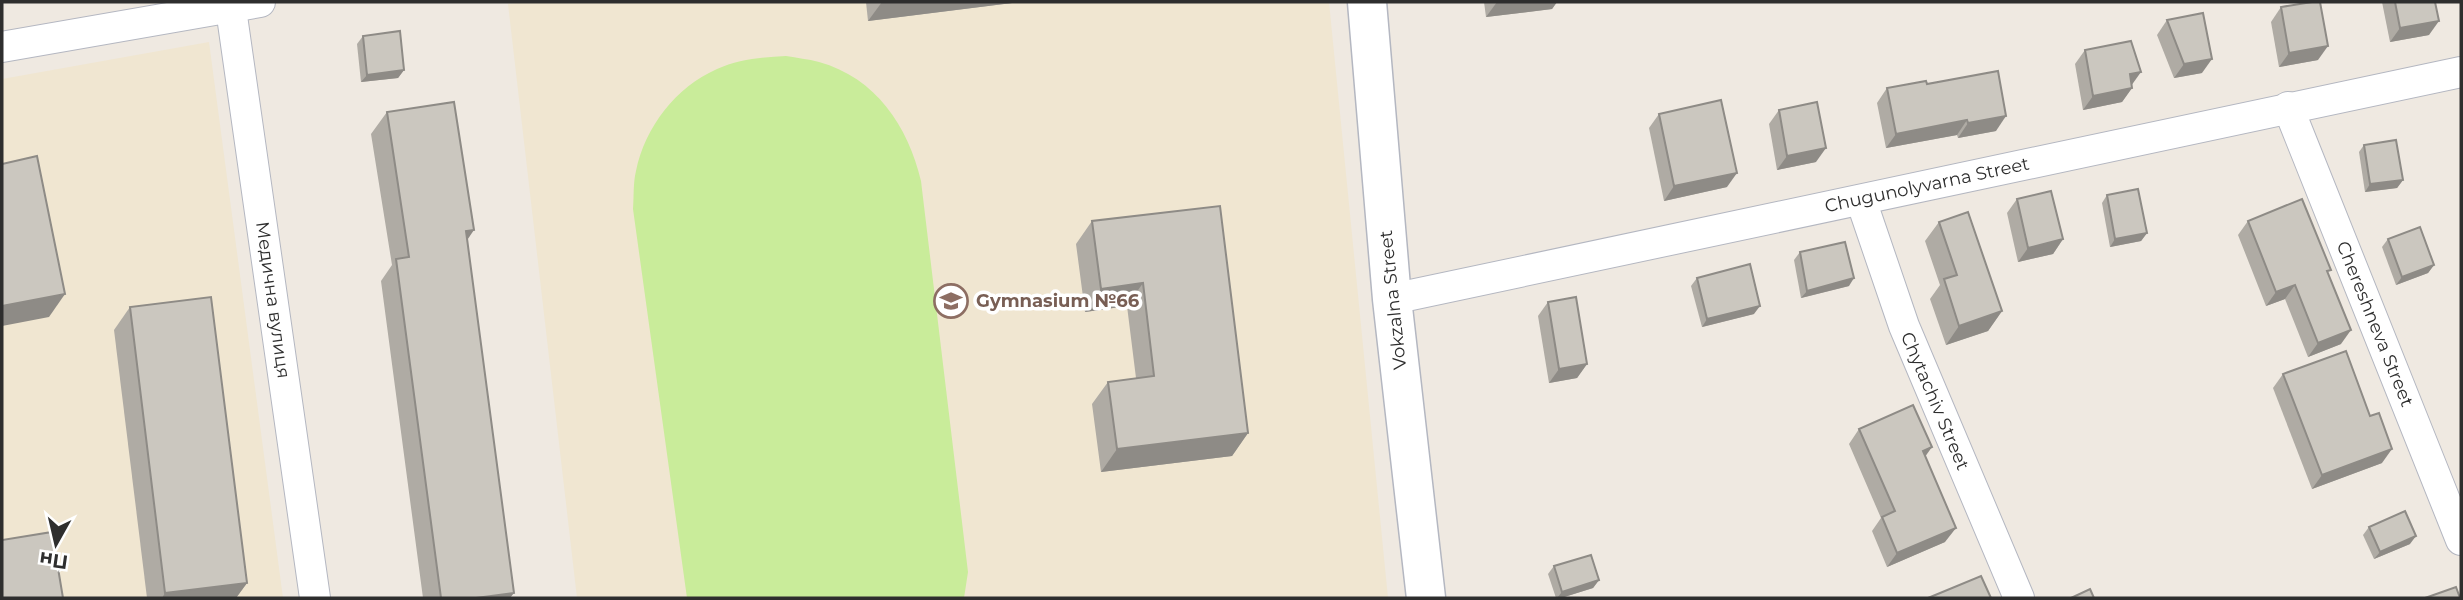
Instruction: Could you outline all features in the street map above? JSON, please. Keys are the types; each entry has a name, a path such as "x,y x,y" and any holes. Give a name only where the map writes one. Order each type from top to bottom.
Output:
{"street":[{"name":"Vokzalna Street","path":"1367,2 1392,299 1426,598"},
{"path":"2,47 240,4"},
{"name":"Медична вулиця","path":"240,4 315,598"},
{"name":"Chugunolyvarna Street","path":"1392,299 2461,72"},
{"name":"Chereshneva Street","path":"2288,107 2461,540"},
{"name":"Chytachiv Street","path":"1861,200 1904,326 2019,598"}],"shaded area":[{"name":"Gymnasium №66","path":"1329,2 1388,598 577,598 508,4"},
{"path":"209,42 283,598 2,598 2,79"}],"green space":[{"path":"786,56 839,69 873,92 898,123 915,161 921,181 968,572 964,598 687,598 633,209 635,176 640,155 655,124 664,110 688,86 717,69 734,63"}],"building":[{"path":"2320,2 2328,46 2289,53 2281,7"},
{"path":"2395,2 2435,2 2439,21 2400,28"},
{"path":"2203,13 2212,59 2184,64 2167,20"},
{"path":"400,31 404,70 367,75 363,36"},
{"path":"2131,41 2141,72 2130,74 2132,88 2093,96 2085,50"},
{"path":"1998,71 2006,116 1968,123 1967,120 1896,134 1887,88 1926,81 1927,84"},
{"path":"1721,100 1737,173 1674,186 1659,114"},
{"path":"454,102 474,230 466,231 514,593 476,598 441,598 396,259 409,257 387,112"},
{"path":"1817,102 1826,148 1787,156 1779,110"},
{"path":"2396,140 2403,180 2370,184 2364,145"},
{"path":"37,156 65,294 2,306 2,164"},
{"path":"2138,189 2147,233 2115,239 2107,195"},
{"path":"2051,191 2063,239 2028,248 2017,199"},
{"path":"2302,199 2331,270 2327,271 2351,330 2318,343 2295,285 2276,292 2248,221"},
{"path":"1220,206 1248,433 1117,449 1108,382 1154,376 1143,283 1101,289 1092,221"},
{"path":"1968,212 2002,311 1959,326 1944,279 1957,275 1939,222"},
{"path":"2420,227 2434,265 2402,277 2388,239"},
{"path":"1845,242 1854,278 1807,291 1800,252"},
{"path":"1750,264 1760,306 1707,319 1697,278"},
{"path":"211,297 247,583 165,593 130,307"},
{"path":"1576,297 1587,364 1559,369 1548,302"},
{"path":"2346,351 2370,416 2379,413 2392,449 2322,475 2283,374"},
{"path":"1913,405 1932,447 1923,451 1956,528 1897,553 1882,517 1895,511 1859,429"},
{"path":"2405,511 2416,536 2380,552 2369,527"},
{"path":"52,532 63,598 2,598 2,540"},
{"path":"1591,555 1599,580 1562,592 1554,566"},
{"path":"1981,576 1991,598 1928,598"},
{"path":"2456,587 2460,598 2425,598"},
{"path":"2090,589 2094,598 2071,598"}],"place":[{"name":"Gymnasium №66","path":"951,301"}]}
